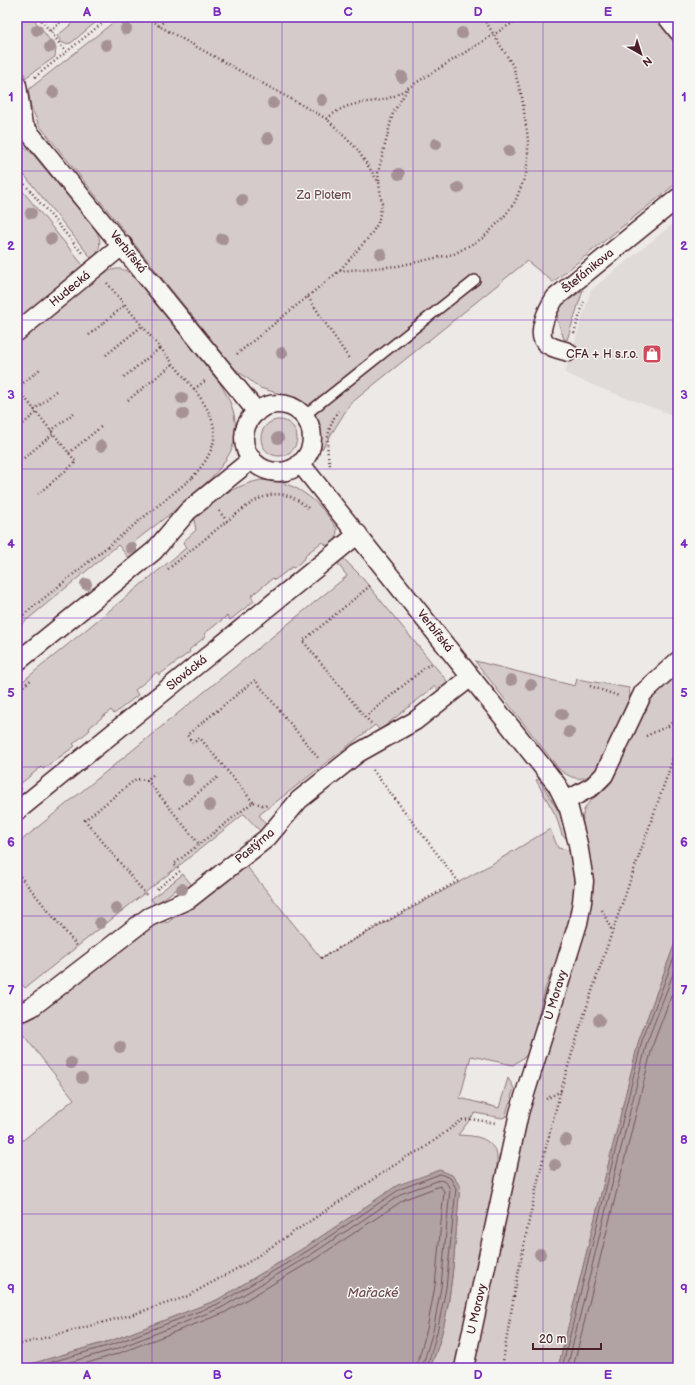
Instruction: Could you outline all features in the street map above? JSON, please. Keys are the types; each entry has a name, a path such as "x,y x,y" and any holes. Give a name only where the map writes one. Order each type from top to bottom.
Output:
{"street":[{"path":"667,17 678,31"},
{"name":"Verbířská","path":"18,87 20,126 122,245 257,412"},
{"name":"Štefánikova","path":"568,352 548,345 543,337 543,327 548,310 555,298 678,198"},
{"name":"Hudecká","path":"17,332 122,245"},
{"path":"282,404 294,408 304,416 310,427 312,440 308,453 300,463 286,470 271,471 252,459 246,447 245,434 249,422 257,412 268,406 282,404"},
{"path":"17,662 154,551 188,511 252,459"},
{"name":"Verbířská","path":"300,463 557,785 566,801"},
{"name":"Slovácká","path":"17,811 358,534"},
{"path":"566,801 593,786 604,775 647,688 678,661"},
{"name":"Pastýrna","path":"25,1009 149,917 189,898 267,838 299,800 361,751 416,721 471,677"},
{"name":"U Moravy","path":"464,1368 519,1113 578,923 582,902 584,881 582,865 572,819 566,801"}],"lane":[{"path":"304,416 475,280"}],"path":[{"path":"38,17 66,52"},
{"path":"50,31 67,17"},
{"path":"18,87 66,52 110,17"},
{"path":"149,17 159,26 327,119 356,149 379,183"},
{"path":"159,26 168,17"},
{"path":"339,271 398,266 454,254 483,238 503,218 515,202 526,174 528,139 522,97 513,66 495,34 483,17"},
{"path":"327,119 346,106 389,98 407,89 522,17"},
{"path":"194,389 308,297 339,271 356,254 378,223 382,204 378,173 392,113 407,89"},
{"path":"17,175 194,389 208,408 213,419 214,442 207,459 192,478 17,620"},
{"path":"308,297 359,372"},
{"path":"89,335 125,305"},
{"path":"106,355 142,326"},
{"path":"124,377 160,348"},
{"path":"128,400 173,364"},
{"path":"38,494 76,462 17,388 40,369"},
{"path":"34,410 57,390"},
{"path":"332,469 327,448 328,432 342,405"},
{"path":"24,458 75,412"},
{"path":"17,429 36,413"},
{"path":"69,453 102,426"},
{"path":"192,478 227,521 251,503 266,495 278,493 294,498 313,513"},
{"path":"371,580 374,583 303,641 374,728"},
{"path":"365,717 436,659"},
{"path":"270,802 265,806 253,802 200,738 193,743 187,735 255,680 321,761"},
{"path":"590,686 639,702"},
{"path":"502,1368 511,1309 533,1206 561,1090 612,931 678,744"},
{"path":"321,958 458,881 367,762 361,751"},
{"path":"148,896 85,820 136,779 147,780 153,775"},
{"path":"179,808 219,776"},
{"path":"147,780 199,844"},
{"path":"141,901 180,872 174,864 253,802"},
{"path":"17,876 18,875 80,949"},
{"path":"17,1345 131,1315 186,1297 247,1263 408,1156 423,1149 462,1120 470,1119 488,1123 500,1123 511,1121 519,1113"}],"shaded area":[{"path":"678,220 678,417 595,386 565,373 591,290"}],"green space":[{"path":"17,17 32,17 56,48 55,57 25,78 17,42"},
{"path":"80,17 102,17 71,43 65,44 61,42 57,36"},
{"name":"Za Plotem","path":"120,17 654,17 678,47 678,182 553,282 527,261 350,404 322,449 316,420 303,404 291,397 260,388 235,369 39,125 31,107 28,90"},
{"path":"17,145 32,153 96,230 100,245 92,259 17,166"},
{"path":"17,184 95,280 109,271 118,269 127,271 132,275 219,382 231,405 236,430 232,448 221,467 199,490 134,542 137,552 133,558 129,558 118,545 17,628"},
{"path":"583,290 567,340 564,339 557,319 560,306"},
{"path":"283,420 292,425 296,431 296,445 292,451 283,456 275,456 266,451 262,445 261,434 266,425 272,421"},
{"path":"262,480 285,484 306,494 323,510 337,529 336,542 330,547 322,542 305,555 306,557 294,568 292,567 275,580 273,578 251,596 254,601 230,620 227,616 204,634 206,636 189,650 190,652 159,675 157,672 135,690 138,695 114,714 111,710 89,728 90,730 73,744 75,746 43,769 41,767 19,785 22,789 17,793 17,686 186,548 183,542 196,530 194,520 206,506 234,489"},
{"path":"342,557 359,574 451,686 442,694 435,686 380,730 375,725 259,815 268,827 261,832 244,814 25,988 17,978 17,844 347,576 338,564"},
{"path":"475,661 575,686 577,679 629,688 630,695 612,739 603,758 593,773 586,777 578,778 569,776 559,769"},
{"path":"678,669 678,935 639,1040 558,1368 470,1368 516,1156 591,899 592,869 583,829 584,810 587,805 612,781 650,698"},
{"path":"539,779 560,814 567,839 562,835 556,816 536,780"},
{"path":"550,829 558,848 569,850 574,876 574,901 570,925 561,955 550,975 543,996 531,1052 513,1065 471,1056 460,1098 499,1108 508,1078 514,1088 505,1117 502,1118 475,1113 458,1135 485,1140 496,1152 497,1164 490,1217 461,1358 452,1368 430,1368 438,1347 444,1324 452,1278 460,1186 398,1185 307,1246 217,1300 113,1340 17,1368 17,1145 74,1099 17,1027 151,922 160,919 167,923 244,863 321,958 490,865"},
{"path":"183,874 191,884 191,888 184,894 175,890 155,905 151,899"}],"water":[{"path":"678,935 678,1368 558,1368 639,1040"},
{"name":"Mařacké","path":"440,1170 452,1175 460,1186 452,1278 444,1324 438,1347 430,1368 17,1368 113,1340 217,1300 307,1246 398,1185"}],"place":[{"name":"CFA + H s.r.o.","path":"652,354"}]}
